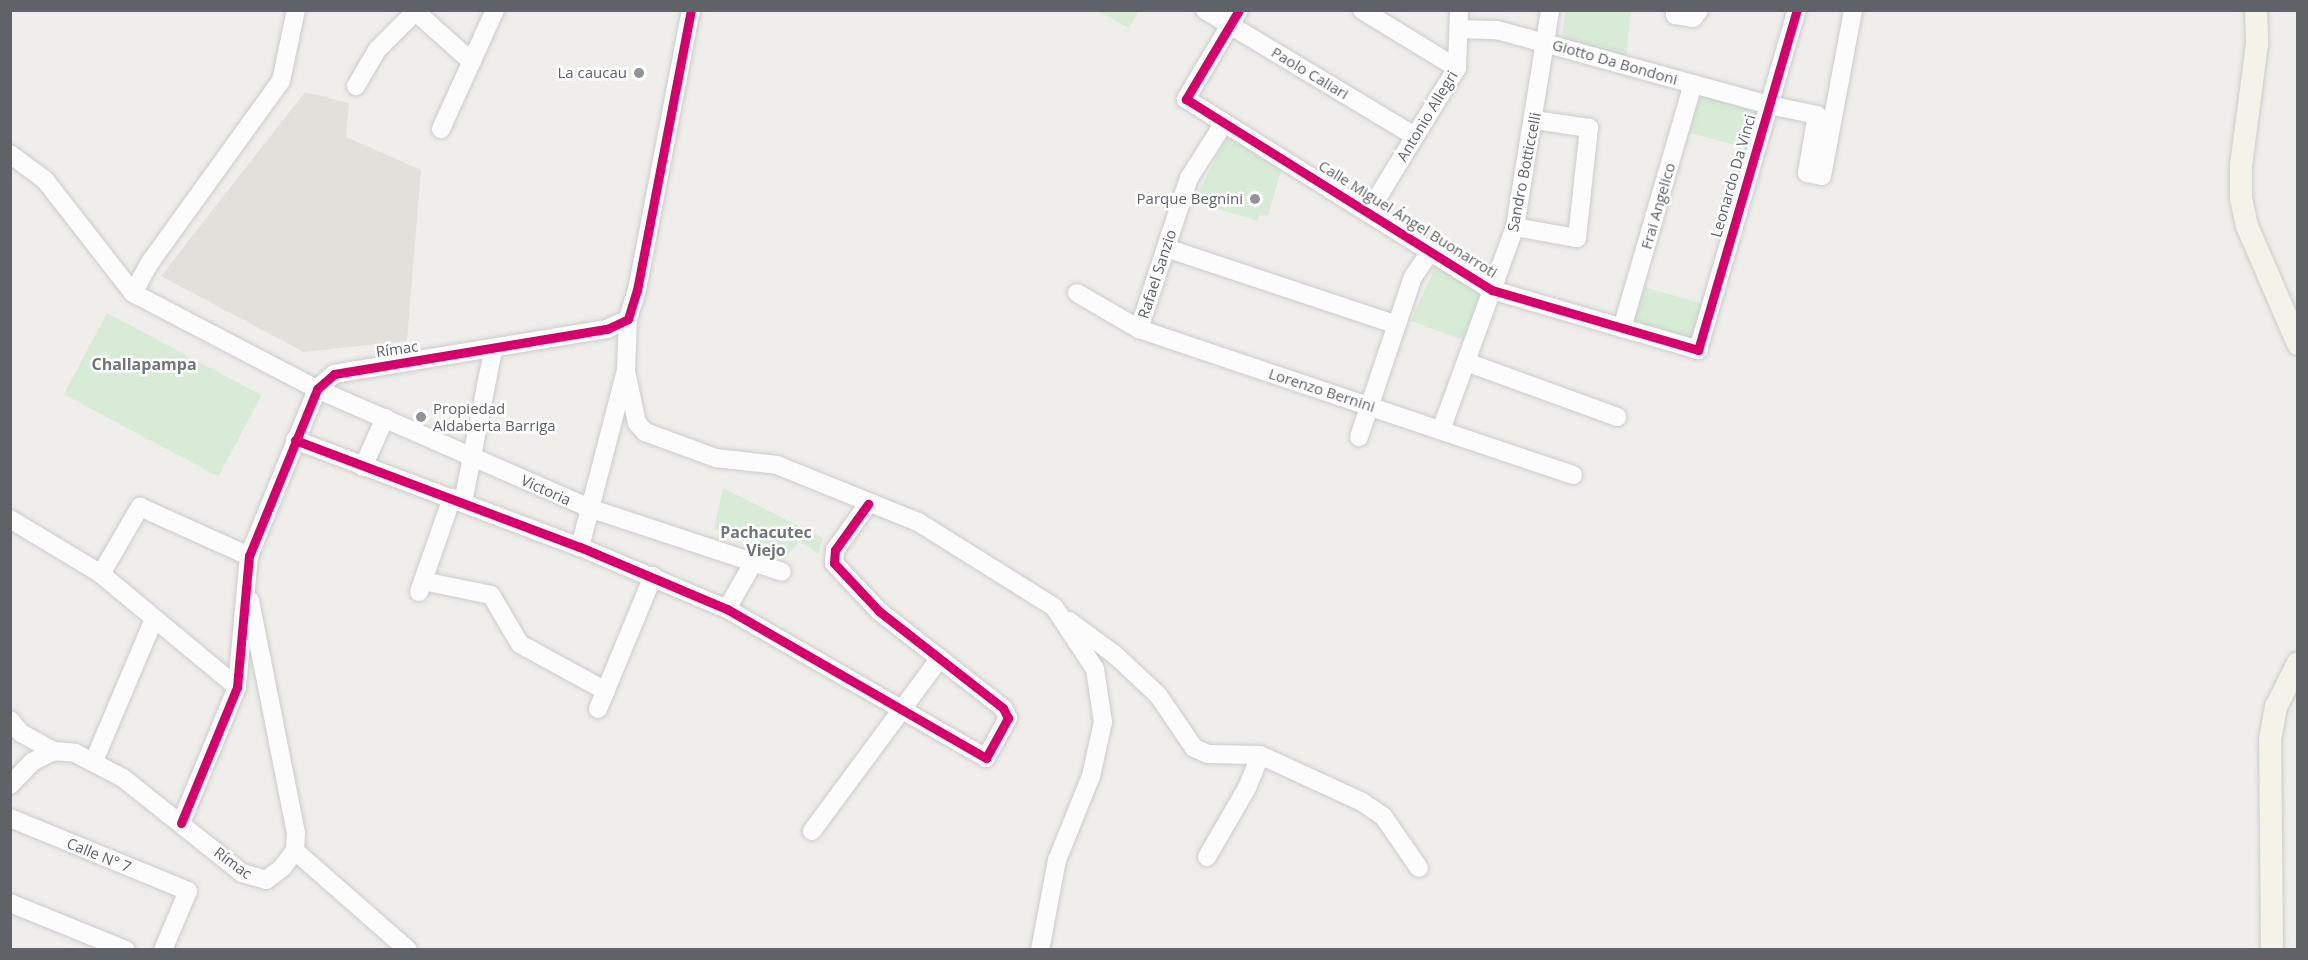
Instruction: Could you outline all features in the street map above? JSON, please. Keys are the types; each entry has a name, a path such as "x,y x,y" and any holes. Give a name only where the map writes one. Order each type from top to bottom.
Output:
{"main road":[{"path":"2256,10 2257,44 2241,165 2241,198 2247,226 2298,344"},
{"path":"2272,950 2270,740 2276,707 2298,663"}],"street":[{"path":"10,154 45,180 134,293 152,261 281,81 296,10"},
{"path":"441,129 495,10"},
{"path":"580,547 626,371 628,319 637,290 691,10"},
{"name":"Paolo Caliari","path":"1205,10 1235,18 1415,136"},
{"path":"1362,10 1457,68"},
{"name":"Antonio Allegri","path":"1368,213 1457,68 1459,10"},
{"name":"Sandro Botticcelli","path":"1441,430 1515,227 1548,44 1550,10"},
{"path":"1676,10 1675,15 1693,18 1699,10"},
{"name":"Leonardo Da Vinci","path":"1698,350 1797,10"},
{"name":"Giotto Da Bondoni","path":"1459,29 1497,30 1769,105 1817,115 1807,173 1822,176 1853,10"},
{"path":"356,86 376,50 417,11 472,62"},
{"name":"Calle Miguel Ángel Buonarroti","path":"1235,18 1186,99 1492,290 1698,350"},
{"name":"Frai Angelico","path":"1622,328 1693,84"},
{"path":"1515,227 1577,238 1590,128 1534,120"},
{"name":"Rafael Sanzio","path":"1138,329 1189,178 1224,123"},
{"path":"1166,248 1397,325"},
{"path":"1359,437 1413,278 1430,252"},
{"name":"Victoria","path":"134,293 317,389 589,508 782,572"},
{"name":"Lorenzo Bernini","path":"1077,293 1138,329 1573,475"},
{"name":"Rímac","path":"317,389 334,374 493,350 607,329 628,319"},
{"path":"493,350 472,457 421,587 491,596 520,644 606,691"},
{"path":"1466,362 1617,417"},
{"path":"626,371 637,423 645,432 716,458 777,465 868,504 918,522 1058,613 1114,654 1158,695 1194,748 1208,754 1260,755 1328,785 1383,816 1419,867"},
{"path":"10,720 21,733 54,751 75,753 94,761 181,823 237,687 249,556 317,389"},
{"path":"363,467 384,418"},
{"path":"295,440 580,547 653,576 726,609 986,758 1008,718 1002,708 879,611 834,563 835,550 868,504"},
{"path":"101,574 140,507 249,556"},
{"path":"10,519 101,574 237,687"},
{"path":"726,609 753,562"},
{"path":"598,709 653,576"},
{"path":"246,578 296,833 294,851 408,950"},
{"path":"1040,950 1057,860 1091,776 1103,722 1095,669 1058,613"},
{"path":"94,761 154,619"},
{"path":"812,831 940,658"},
{"path":"11,785 32,762 54,751"},
{"path":"1207,857 1247,788 1260,755"},
{"name":"Calle N° 7","path":"10,818 188,891 163,950"},
{"name":"Rímac","path":"181,823 242,873 258,881 266,880 282,868 294,851"},
{"path":"10,903 126,950"}],"shaded area":[{"path":"305,92 349,103 346,137 421,170 407,341 304,352 161,276"}],"green space":[{"path":"1139,10 1129,28 1097,11"},
{"path":"1565,11 1631,11 1626,58 1562,40"},
{"path":"1700,94 1762,111 1751,149 1690,133"},
{"path":"1227,136 1282,167 1268,216 1260,214 1258,221 1194,202"},
{"path":"1435,267 1485,296 1469,342 1411,321"},
{"path":"1644,287 1704,304 1692,344 1633,326"},
{"path":"107,313 262,395 218,476 64,394"},
{"path":"723,488 823,538 818,554 800,541 785,557 714,529"}],"cycle path":[{"path":"181,823 237,687 249,556 317,389 334,374 607,329 628,319 637,290 691,10"},
{"path":"1239,10 1186,99 1492,290 1698,350 1797,10"},
{"path":"295,440 580,547 727,609 986,758 1008,718 1003,708 879,611 834,563 835,550 868,504"}],"place":[{"name":"La caucau","path":"639,73"},
{"name":"Parque Begnini","path":"1255,199"},
{"name":"Propiedad Aldaberta Barriga","path":"421,417"}],"district":[{"name":"Challapampa","path":"144,364"},
{"name":"Pachacutec Viejo","path":"766,541"}]}
